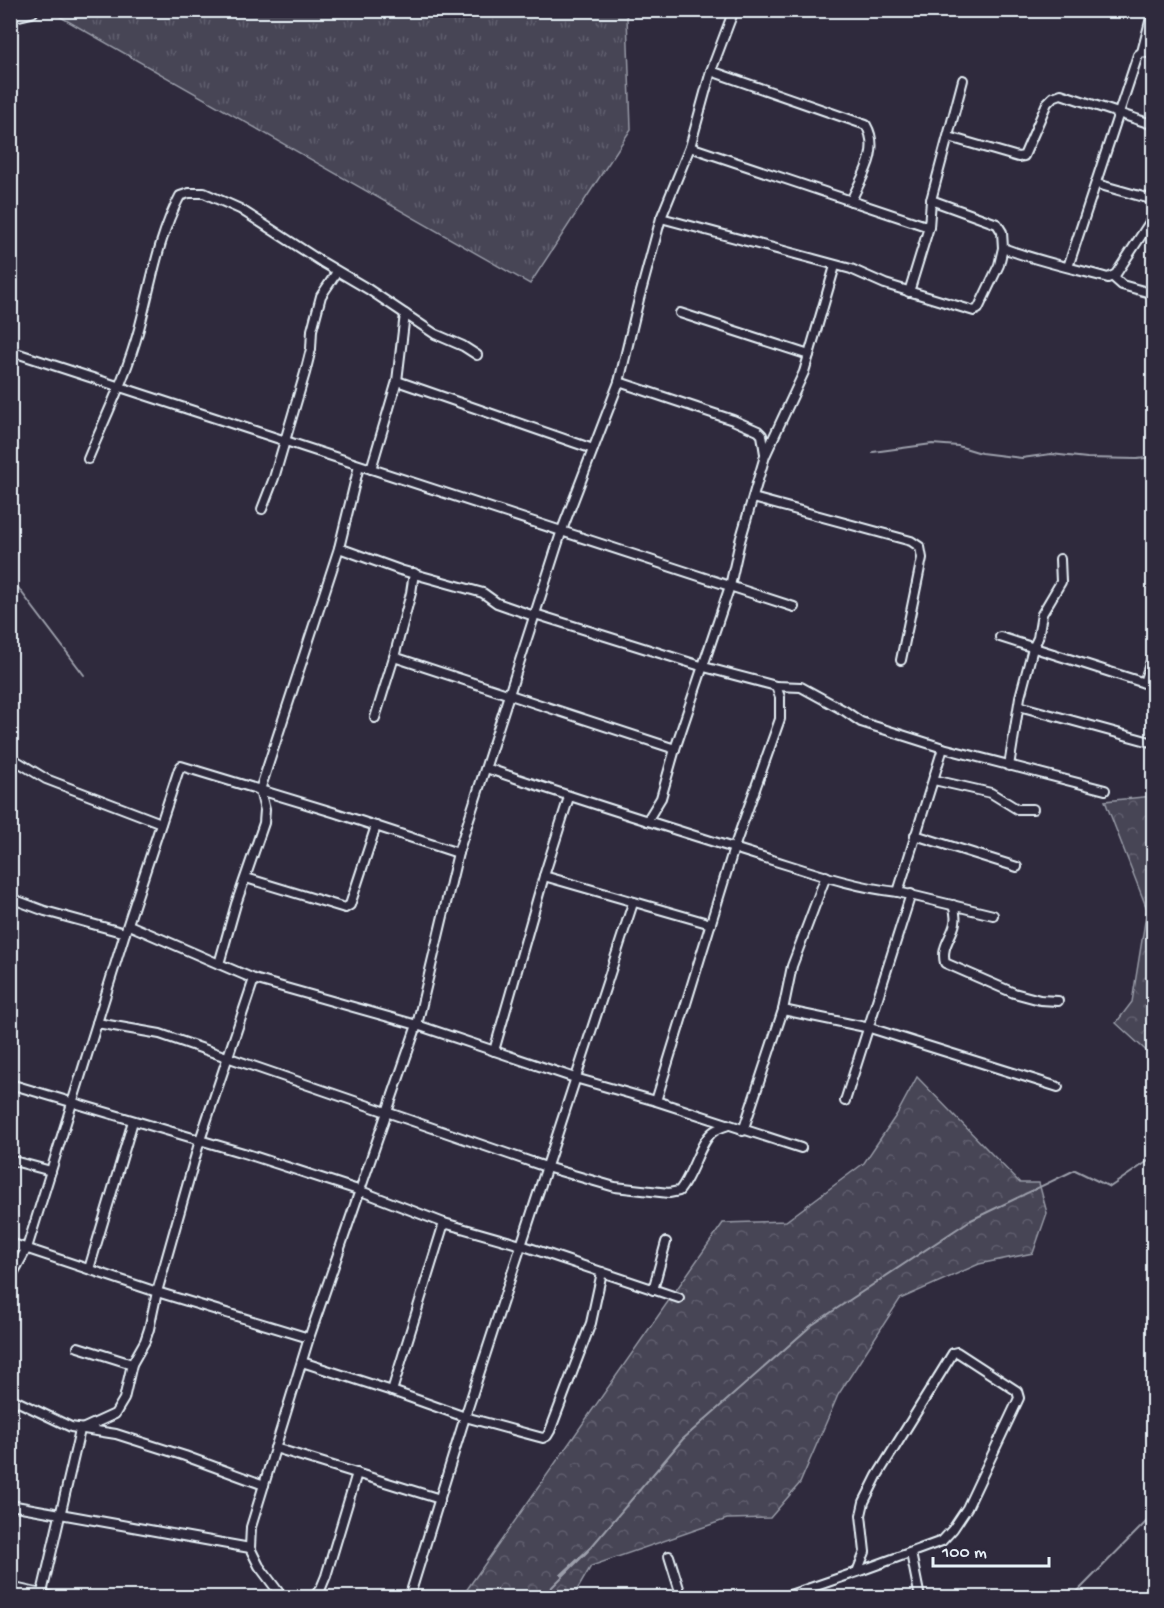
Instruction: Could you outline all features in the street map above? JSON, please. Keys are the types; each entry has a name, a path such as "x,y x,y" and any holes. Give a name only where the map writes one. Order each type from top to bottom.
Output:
{"highway":[{"path":"10,15 31,10"}],"street":[{"path":"283,1598 259,1566 250,1548 251,1527 309,1338 417,1025 459,853 534,615 562,530 619,382 661,218 690,147 711,71 734,10"},
{"path":"1068,267 1138,55 1142,52 1153,10"},
{"path":"1142,52 1154,54"},
{"path":"711,71 866,125 873,143 872,155 851,201"},
{"path":"909,292 929,227 931,200 963,80"},
{"path":"949,136 1018,157 1024,156 1029,149 1047,103 1053,97 1061,94 1154,125"},
{"path":"690,147 929,227"},
{"path":"1097,184 1154,200"},
{"path":"88,459 119,386 139,330 170,218 180,196 189,193 204,193 240,209 435,334 477,355"},
{"path":"661,218 851,269 909,292 974,311 978,309 999,266 1003,248 1002,232 997,224 931,200"},
{"path":"1003,248 1032,260 1108,278 1113,277 1154,216"},
{"path":"647,821 661,798 675,749 730,586 765,456 804,372 835,266"},
{"path":"262,509 274,478 305,373 311,349 312,330 321,296 337,272"},
{"path":"1113,277 1122,285 1154,294"},
{"path":"371,469 397,381 405,314"},
{"path":"680,314 808,355"},
{"path":"10,351 794,607"},
{"path":"397,381 593,449"},
{"path":"619,382 733,420 758,431 762,435 765,456"},
{"path":"219,964 264,824 265,810 260,790 339,548 360,466"},
{"path":"753,498 911,541 920,547 922,558 901,660"},
{"path":"339,548 400,570 483,593 497,603 704,667 776,686 801,687 861,722 942,748 1105,790"},
{"path":"1009,766 1019,706 1033,648 1038,638 1045,608 1061,582 1060,559"},
{"path":"375,718 394,657 414,573"},
{"path":"1000,637 1154,686"},
{"path":"1144,683 1154,651"},
{"path":"394,657 675,749"},
{"path":"656,1101 734,848 780,718 780,698 776,686"},
{"path":"1019,706 1154,743"},
{"path":"898,891 942,748"},
{"path":"10,756 46,779 161,823"},
{"path":"10,1279 27,1248 161,823 182,766 459,853"},
{"path":"486,768 569,797 870,889 898,891 993,915"},
{"path":"934,780 991,793 1017,809 1024,811 1033,809"},
{"path":"494,1051 569,797"},
{"path":"246,878 345,908 350,905 375,826"},
{"path":"915,835 1017,867"},
{"path":"544,876 711,924"},
{"path":"743,1131 783,1010 792,966 826,876"},
{"path":"845,1101 911,894"},
{"path":"10,898 45,911 127,929 254,979 417,1025 575,1078 656,1101 801,1148"},
{"path":"409,1598 465,1417 633,903"},
{"path":"953,905 957,920 945,949 943,957 945,963 1022,995 1058,1001"},
{"path":"80,1430 115,1414 124,1399 132,1364 145,1341 200,1140 254,979"},
{"path":"783,1010 870,1028 1058,1087"},
{"path":"97,1023 160,1034 546,1167 615,1187 669,1193 679,1191 686,1184 708,1137 714,1131 728,1125"},
{"path":"10,1084 200,1140 361,1191 444,1223 521,1245 679,1298"},
{"path":"89,1269 133,1120"},
{"path":"10,1160 51,1171"},
{"path":"392,1390 444,1223"},
{"path":"653,1290 666,1242"},
{"path":"10,1243 157,1292 309,1338"},
{"path":"302,1362 392,1390 465,1417 543,1438 547,1436 591,1323 602,1272"},
{"path":"78,1347 132,1364"},
{"path":"781,1598 857,1572 911,1553 942,1541 953,1529 967,1508 1019,1398 1017,1391 957,1352 952,1353 877,1476 864,1502 861,1515 866,1552 857,1572"},
{"path":"10,1398 80,1430 116,1434 264,1485"},
{"path":"42,1593 80,1430"},
{"path":"275,1448 440,1499"},
{"path":"313,1598 321,1588 326,1576 357,1473"},
{"path":"10,1504 250,1548"},
{"path":"911,1553 920,1598"},
{"path":"669,1556 682,1598"},
{"path":"10,1587 59,1598"}],"green space":[{"path":"50,11 623,11 627,17 631,129 530,284"},
{"path":"1154,796 1153,1057 1116,1023 1132,1002 1147,909 1105,801"},
{"path":"917,1077 1020,1183 1039,1183 1047,1213 1033,1253 979,1264 900,1299 838,1395 800,1483 770,1518 727,1519 591,1566 573,1597 461,1598 723,1223 786,1221 864,1163 897,1114"}],"waterway":[{"path":"873,452 932,444 958,446 981,453 1022,458 1051,454 1087,458 1154,457"},
{"path":"10,577 84,675"},
{"path":"541,1598 588,1551 561,1575 592,1546 683,1439 812,1325 969,1221 1075,1170 1110,1187 1154,1157"},
{"path":"1071,1598 1154,1514"}]}
